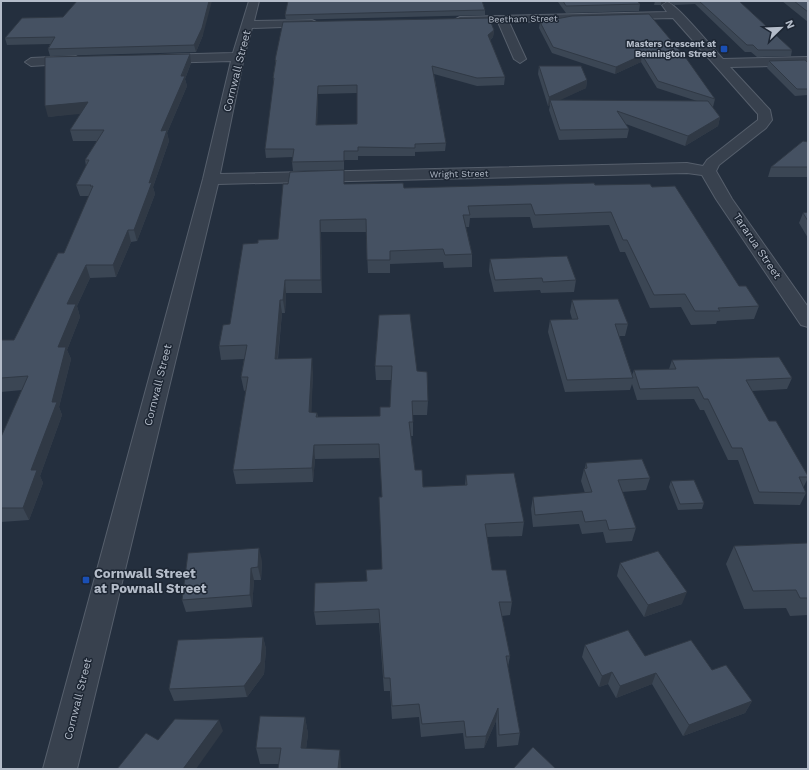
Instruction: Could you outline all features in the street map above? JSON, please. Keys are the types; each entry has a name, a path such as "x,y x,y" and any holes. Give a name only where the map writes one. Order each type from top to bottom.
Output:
{"street":[{"name":"Cornwall Street","path":"60,769 211,179 238,57 249,25 254,1"},
{"path":"664,1 765,113 765,120 761,125 712,163 708,171"},
{"name":"Beetham Street","path":"446,20 677,15"},
{"path":"502,19 520,59"},
{"path":"249,25 327,23"},
{"path":"146,59 238,57"},
{"path":"31,62 85,60"},
{"path":"720,63 808,61"},
{"name":"Wright Street","path":"211,179 687,168 708,171"},
{"name":"Tararua Street","path":"708,171 724,199 808,321"}],"building":[{"path":"77,1 209,1 202,28 194,45 48,49 55,37 5,38 22,18 63,17"},
{"path":"288,1 482,1 485,10 285,15"},
{"path":"563,1 637,1 640,4 566,6"},
{"path":"699,1 739,1 792,50 758,50 753,45 747,45"},
{"path":"794,1 808,1 808,12"},
{"path":"649,14 686,58 715,99 658,81 642,55 616,67 553,47 540,22 572,16"},
{"path":"489,18 494,30 488,35 505,77 477,78 432,66 446,143 415,144 415,148 358,147 358,151 344,151 344,161 292,162 294,149 265,149 275,60 283,22","holes":["357,85 357,124 316,125 318,86"]},
{"path":"190,54 181,76 185,76 161,131 167,130 149,183 152,182 134,230 128,230 113,265 86,265 67,304 76,304 58,347 66,347 52,402 57,402 31,470 37,470 23,508 1,508 1,437 28,376 1,378 1,340 14,340 58,253 64,253 93,186 76,185 89,160 85,160 104,130 70,130 88,102 45,106 45,57"},
{"path":"805,60 808,63 808,89 797,89 769,61"},
{"path":"539,66 581,66 587,80 549,97"},
{"path":"550,100 708,101 720,117 688,136 617,111 629,129 560,130"},
{"path":"803,141 808,142 808,167 771,167"},
{"path":"344,170 344,184 403,183 404,188 594,183 595,185 650,184 652,187 675,186 739,286 746,286 759,306 718,308 720,311 695,311 685,294 654,295 627,240 623,240 611,212 535,215 531,204 468,206 470,215 463,215 472,254 445,255 443,249 390,251 390,260 367,260 366,219 320,220 321,280 285,280 283,300 280,300 275,359 312,358 309,412 317,413 316,417 380,416 380,407 390,407 392,366 375,366 379,315 410,314 417,371 427,372 428,401 412,401 413,422 409,422 415,470 422,470 423,487 467,485 466,475 514,473 524,522 485,524 492,570 506,570 512,602 499,602 510,656 506,656 520,733 499,735 498,708 486,736 466,737 464,721 422,724 419,704 392,706 390,678 384,678 379,609 314,612 315,583 367,581 366,570 382,569 379,497 382,497 379,444 314,445 312,468 233,470 248,377 241,377 247,345 219,346 223,325 230,324 243,244 258,243 258,240 278,239 283,184 288,184 290,172"},
{"path":"808,212 808,221 803,213"},
{"path":"567,256 576,280 543,282 542,278 495,280 490,259"},
{"path":"618,299 628,324 615,324 633,378 567,380 550,320 578,319 572,300"},
{"path":"779,357 792,378 746,380 769,421 776,421 808,476 799,477 806,493 759,492 742,448 732,448 708,399 704,399 698,387 640,389 634,370 676,369 672,360"},
{"path":"642,459 650,478 618,480 636,528 609,530 606,520 585,522 582,511 535,515 533,497 592,492 584,469 587,468 586,463"},
{"path":"694,480 704,503 680,504 671,481"},
{"path":"808,543 808,598 800,598 796,590 753,591 734,546"},
{"path":"259,548 258,567 251,568 250,595 182,600 188,553"},
{"path":"658,551 687,592 648,605 620,563"},
{"path":"628,630 645,656 691,640 712,670 726,665 752,701 689,725 656,673 620,686 612,672 602,676 585,645"},
{"path":"263,637 261,662 244,686 169,689 178,640"},
{"path":"260,716 305,717 301,748 340,750 338,769 278,769 281,748 256,748"},
{"path":"175,719 219,720 183,769 117,769 146,733 158,740"},
{"path":"533,747 556,769 513,769"}],"place":[{"name":"Masters Crescent at Bennington Street","path":"724,49"},
{"name":"Cornwall Street at Pownall Street","path":"86,580"}]}
